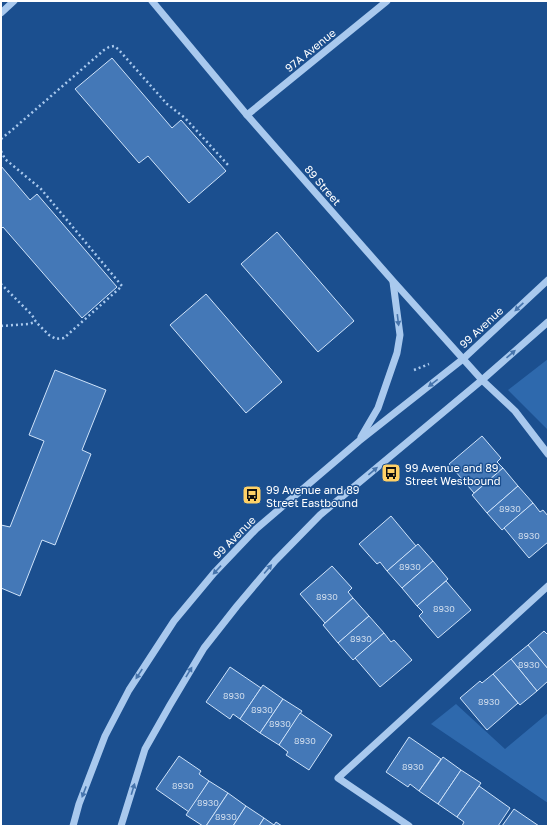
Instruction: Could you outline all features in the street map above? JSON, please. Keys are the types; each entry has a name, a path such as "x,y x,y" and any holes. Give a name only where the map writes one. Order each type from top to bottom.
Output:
{"street":[{"path":"1,13 14,1"},
{"name":"89 Street","path":"152,1 247,115 463,359 514,411 548,454"},
{"name":"97A Avenue","path":"247,115 387,1"},
{"name":"99 Avenue","path":"73,826 79,804 105,736 129,690 174,621 214,573 256,529 359,441 463,359 548,280"},
{"path":"359,441 378,408 398,353 400,336 393,281"},
{"path":"121,826 145,749 170,705 204,648 275,561 320,515 482,380 548,322"},
{"path":"409,826 338,778 548,586"}],"path":[{"path":"1,139 104,50 114,46 118,48 169,105 185,118 229,166"},
{"path":"1,152 5,159 41,189 122,286 64,338 56,339 36,322 32,315 1,284"},
{"path":"1,326 36,322"},
{"path":"414,370 430,363"}],"shaded area":[{"path":"548,359 548,430 508,390"},
{"path":"456,704 505,749 548,713 548,803 431,724"}],"building":[{"path":"112,58 172,128 181,120 226,171 189,203 148,156 139,163 75,89"},
{"path":"1,166 30,200 37,194 117,287 82,318 3,227 1,229"},
{"path":"277,232 354,321 318,352 241,264"},
{"path":"206,294 282,382 246,413 170,325"},
{"path":"55,370 106,390 82,450 91,454 55,545 42,540 20,596 1,588 1,525 10,527 44,441 29,435"},
{"path":"482,436 501,458 497,462 503,468 474,493 449,464"},
{"path":"503,468 518,486 487,513 472,495"},
{"path":"518,486 533,503 502,530 487,513"},
{"path":"533,503 540,512 543,510 548,516 548,542 529,558 504,528"},
{"path":"391,516 416,546 387,571 380,562 377,564 359,544"},
{"path":"418,544 433,561 402,588 387,571"},
{"path":"433,561 448,579 417,606 402,588"},
{"path":"332,566 352,588 348,592 353,598 325,623 300,594"},
{"path":"446,581 471,610 438,638 419,616 423,612 417,606"},
{"path":"353,598 369,616 338,643 323,625"},
{"path":"369,616 384,633 353,660 338,643"},
{"path":"544,631 548,635 548,669 528,645"},
{"path":"384,633 391,642 394,640 412,660 380,687 355,658"},
{"path":"528,645 548,669 548,681 537,691 511,659"},
{"path":"511,659 537,691 520,705 493,674"},
{"path":"230,667 261,688 240,719 233,714 230,719 206,702"},
{"path":"493,674 518,703 487,730 460,698 480,681 482,683"},
{"path":"263,685 283,699 260,733 240,719"},
{"path":"283,699 302,711 279,745 260,733"},
{"path":"300,713 332,735 309,770 286,755 288,752 279,745"},
{"path":"409,737 441,759 419,791 410,784 408,787 386,772"},
{"path":"179,756 201,771 199,774 209,781 189,812 156,789"},
{"path":"443,757 461,770 438,804 419,791"},
{"path":"461,770 481,783 457,817 438,804"},
{"path":"209,781 228,793 206,826 203,826 186,815"},
{"path":"479,786 510,808 498,826 462,826 464,822 457,817"},
{"path":"228,793 246,806 233,826 206,826"},
{"path":"246,806 264,818 259,826 233,826"},
{"path":"514,809 539,826 502,826"},
{"path":"264,818 274,825 276,822 282,826 259,826"}],"place":[{"name":"99 Avenue and 89 Street Westbound","path":"391,473"},
{"name":"99 Avenue and 89 Street Eastbound","path":"252,495"}]}
